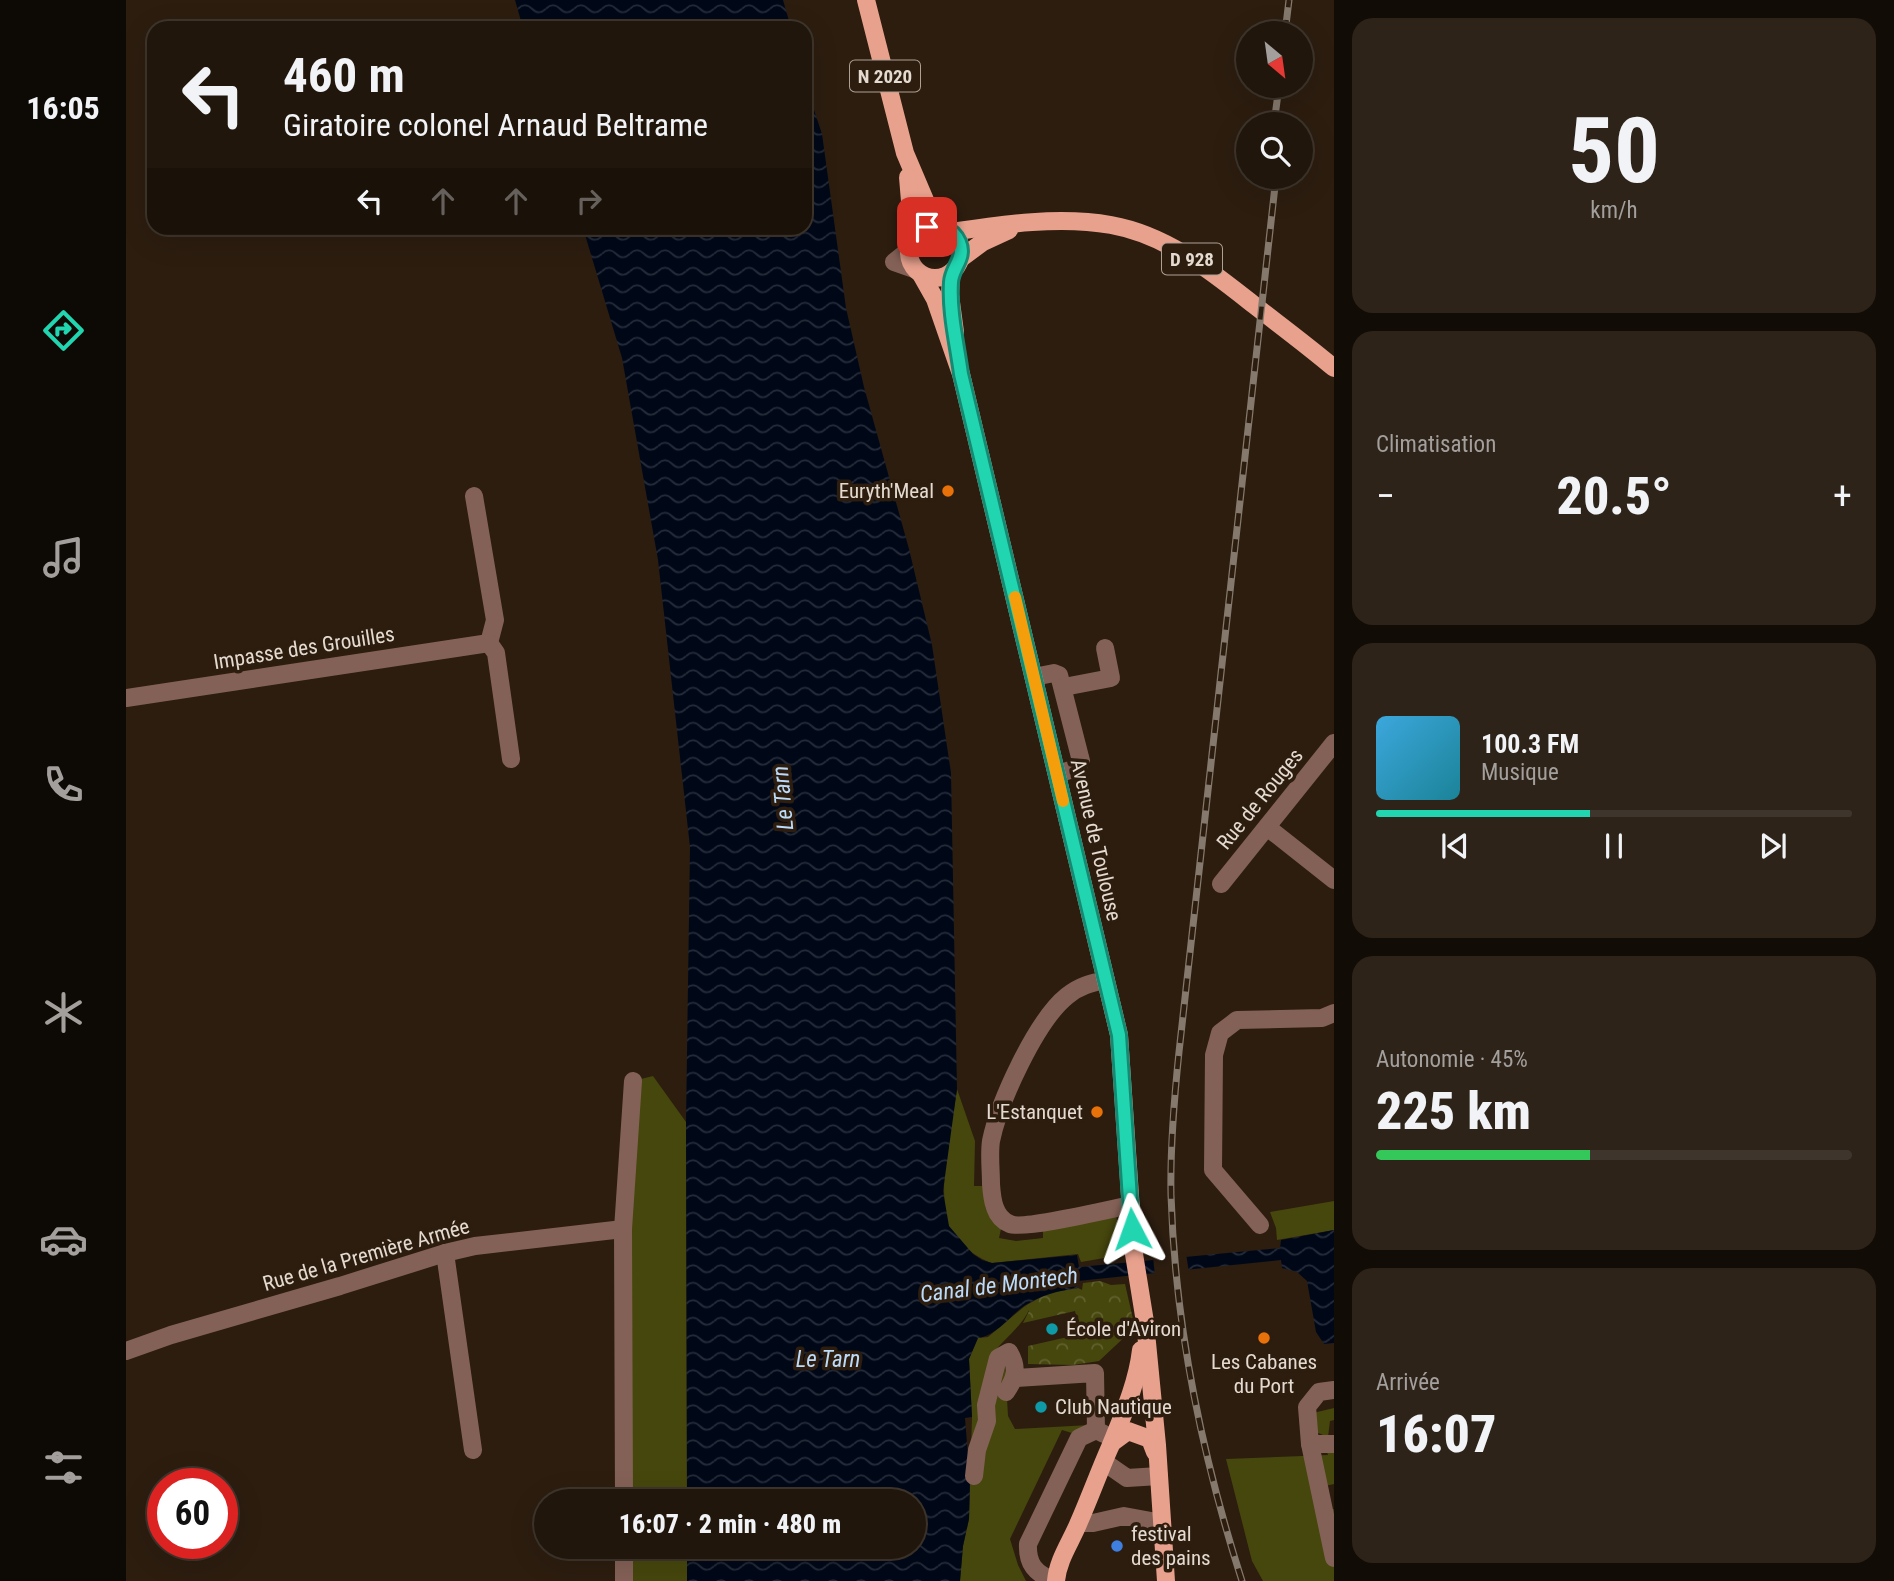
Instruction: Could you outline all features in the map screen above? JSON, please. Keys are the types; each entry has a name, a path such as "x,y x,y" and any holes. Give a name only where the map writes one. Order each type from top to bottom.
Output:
{"main road":[{"name":"N 2020","path":"866,0 905,153"},
{"path":"905,153 944,229 960,245 956,266"},
{"path":"905,153 910,263 918,272 937,279 983,242 1021,224"},
{"name":"D 928","path":"1021,224 1085,222 1114,226 1156,239 1182,251 1334,368"},
{"path":"911,244 927,227 944,229 1021,224"},
{"name":"Avenue de Toulouse","path":"956,266 950,295 961,374"},
{"name":"Avenue de Toulouse","path":"918,272 935,299 961,374 1119,1035 1134,1254 1145,1322"},
{"path":"1055,1581 1062,1555 1079,1523 1113,1441 1139,1367 1145,1322"},
{"path":"1145,1322 1166,1581"},
{"path":"1113,1441 1128,1431 1150,1438 1159,1469"}],"street":[{"path":"474,496 495,620 489,643 496,653 511,759"},
{"name":"Impasse des Grouilles","path":"126,698 489,643"},
{"path":"1064,687 1111,678 1105,648"},
{"path":"1034,677 1054,673 1059,675 1064,687 1081,761 1077,768 1057,774"},
{"name":"Rue de Rouges","path":"1221,884 1334,743"},
{"path":"1267,827 1334,880"},
{"path":"1106,980 1084,985 1060,1003 1047,1017 1013,1079 1000,1110 991,1143 992,1195 1001,1219 1013,1226 1131,1205"},
{"path":"1260,1225 1213,1170 1214,1055 1220,1033 1237,1020 1322,1018 1334,1013"},
{"path":"624,1489 623,1229 633,1081"},
{"name":"Rue de la Première Armée","path":"126,1351 170,1335 340,1286 445,1252 475,1246 623,1229"},
{"path":"445,1252 473,1450"},
{"path":"974,1476 977,1450 987,1421 986,1405 992,1377 998,1358 1009,1352 1014,1360 1011,1385 1095,1373 1096,1430"},
{"path":"1334,1390 1319,1392 1307,1407 1310,1444 1334,1558"},
{"path":"1096,1430 1113,1441"},
{"path":"1055,1581 1038,1573 1027,1559 1028,1544 1079,1438 1096,1430"},
{"path":"1310,1444 1334,1444"},
{"path":"1104,1462 1127,1478 1159,1469"},
{"path":"1079,1523 1093,1523 1124,1516 1162,1523"},
{"path":"624,1559 624,1581"}],"green space":[{"path":"653,1076 686,1122 687,1489 624,1489 633,1081"},
{"path":"957,1089 975,1141 974,1186 983,1186 986,1210 1001,1229 999,1238 1016,1241 1043,1238 1043,1225 1116,1214 1122,1255 1081,1262 1078,1254 992,1263 972,1253 960,1242 948,1224 944,1193 946,1157"},
{"path":"1334,1201 1334,1230 1277,1240 1270,1212"},
{"path":"1100,1281 1111,1285 1125,1284 1133,1319 1131,1331 1099,1361 1073,1365 1028,1364 1028,1346 1081,1334 1075,1311 1023,1323 1029,1311 1025,1306 1048,1293 1078,1288 1082,1290 1083,1283"},
{"path":"1025,1306 1029,1310 1026,1316 992,1354 1005,1362 1008,1416 1015,1429 1090,1425 1075,1434 1062,1430 1010,1539 1026,1581 960,1581 969,1519 972,1417 969,1359 978,1338 988,1337"},
{"path":"1334,1408 1334,1420 1330,1421 1328,1437 1316,1432 1313,1413"},
{"path":"1327,1452 1334,1452 1334,1484 1325,1486 1330,1510 1334,1509 1334,1581 1263,1581 1252,1561 1226,1459 1328,1455"},
{"path":"624,1559 687,1559 687,1581 624,1581"}],"water":[{"path":"515,0 783,0 789,21 521,21"},
{"name":"Le Tarn","path":"812,104 822,134 846,308 932,645 951,773 957,1089 943,1191 949,1226 973,1254 982,1260 992,1263 1077,1255 1079,1267 1280,1248 1281,1240 1334,1230 1334,1343 1324,1344 1316,1332 1307,1281 1297,1272 1282,1268 1281,1260 1078,1281 1078,1288 1037,1299 1024,1306 997,1330 978,1338 969,1359 972,1417 965,1418 970,1481 969,1519 960,1581 687,1581 687,1559 926,1559 926,1489 687,1489 686,1122 690,847 658,560 622,358 585,235 812,235"}],"pier":[{"path":"1186,1253 1189,1273 1155,1276 1153,1257"}],"railway":[{"path":"1286,21 1289,0"},
{"path":"1276,112 1277,98"},
{"path":"1242,1581 1215,1487 1193,1391 1178,1293 1171,1159 1179,1052 1275,189"}],"slow traffic":[{"path":"1015,597 1063,801"}],"place":[{"name":"Euryth'Meal","path":"948,491"},
{"name":"L'Estanquet","path":"1097,1112"},
{"name":"École d'Aviron","path":"1052,1329"},
{"name":"Les Cabanes du Port","path":"1264,1338"},
{"name":"Club Nautique","path":"1041,1407"},
{"name":"festival des pains","path":"1117,1546"}],"route":[{"path":"927,227 945,228 952,232 960,245 960,259 951,273 950,295 961,374 1119,1035 1132,1229"}],"water label":[{"name":"Canal de Montech","path":"999,1285"}]}
